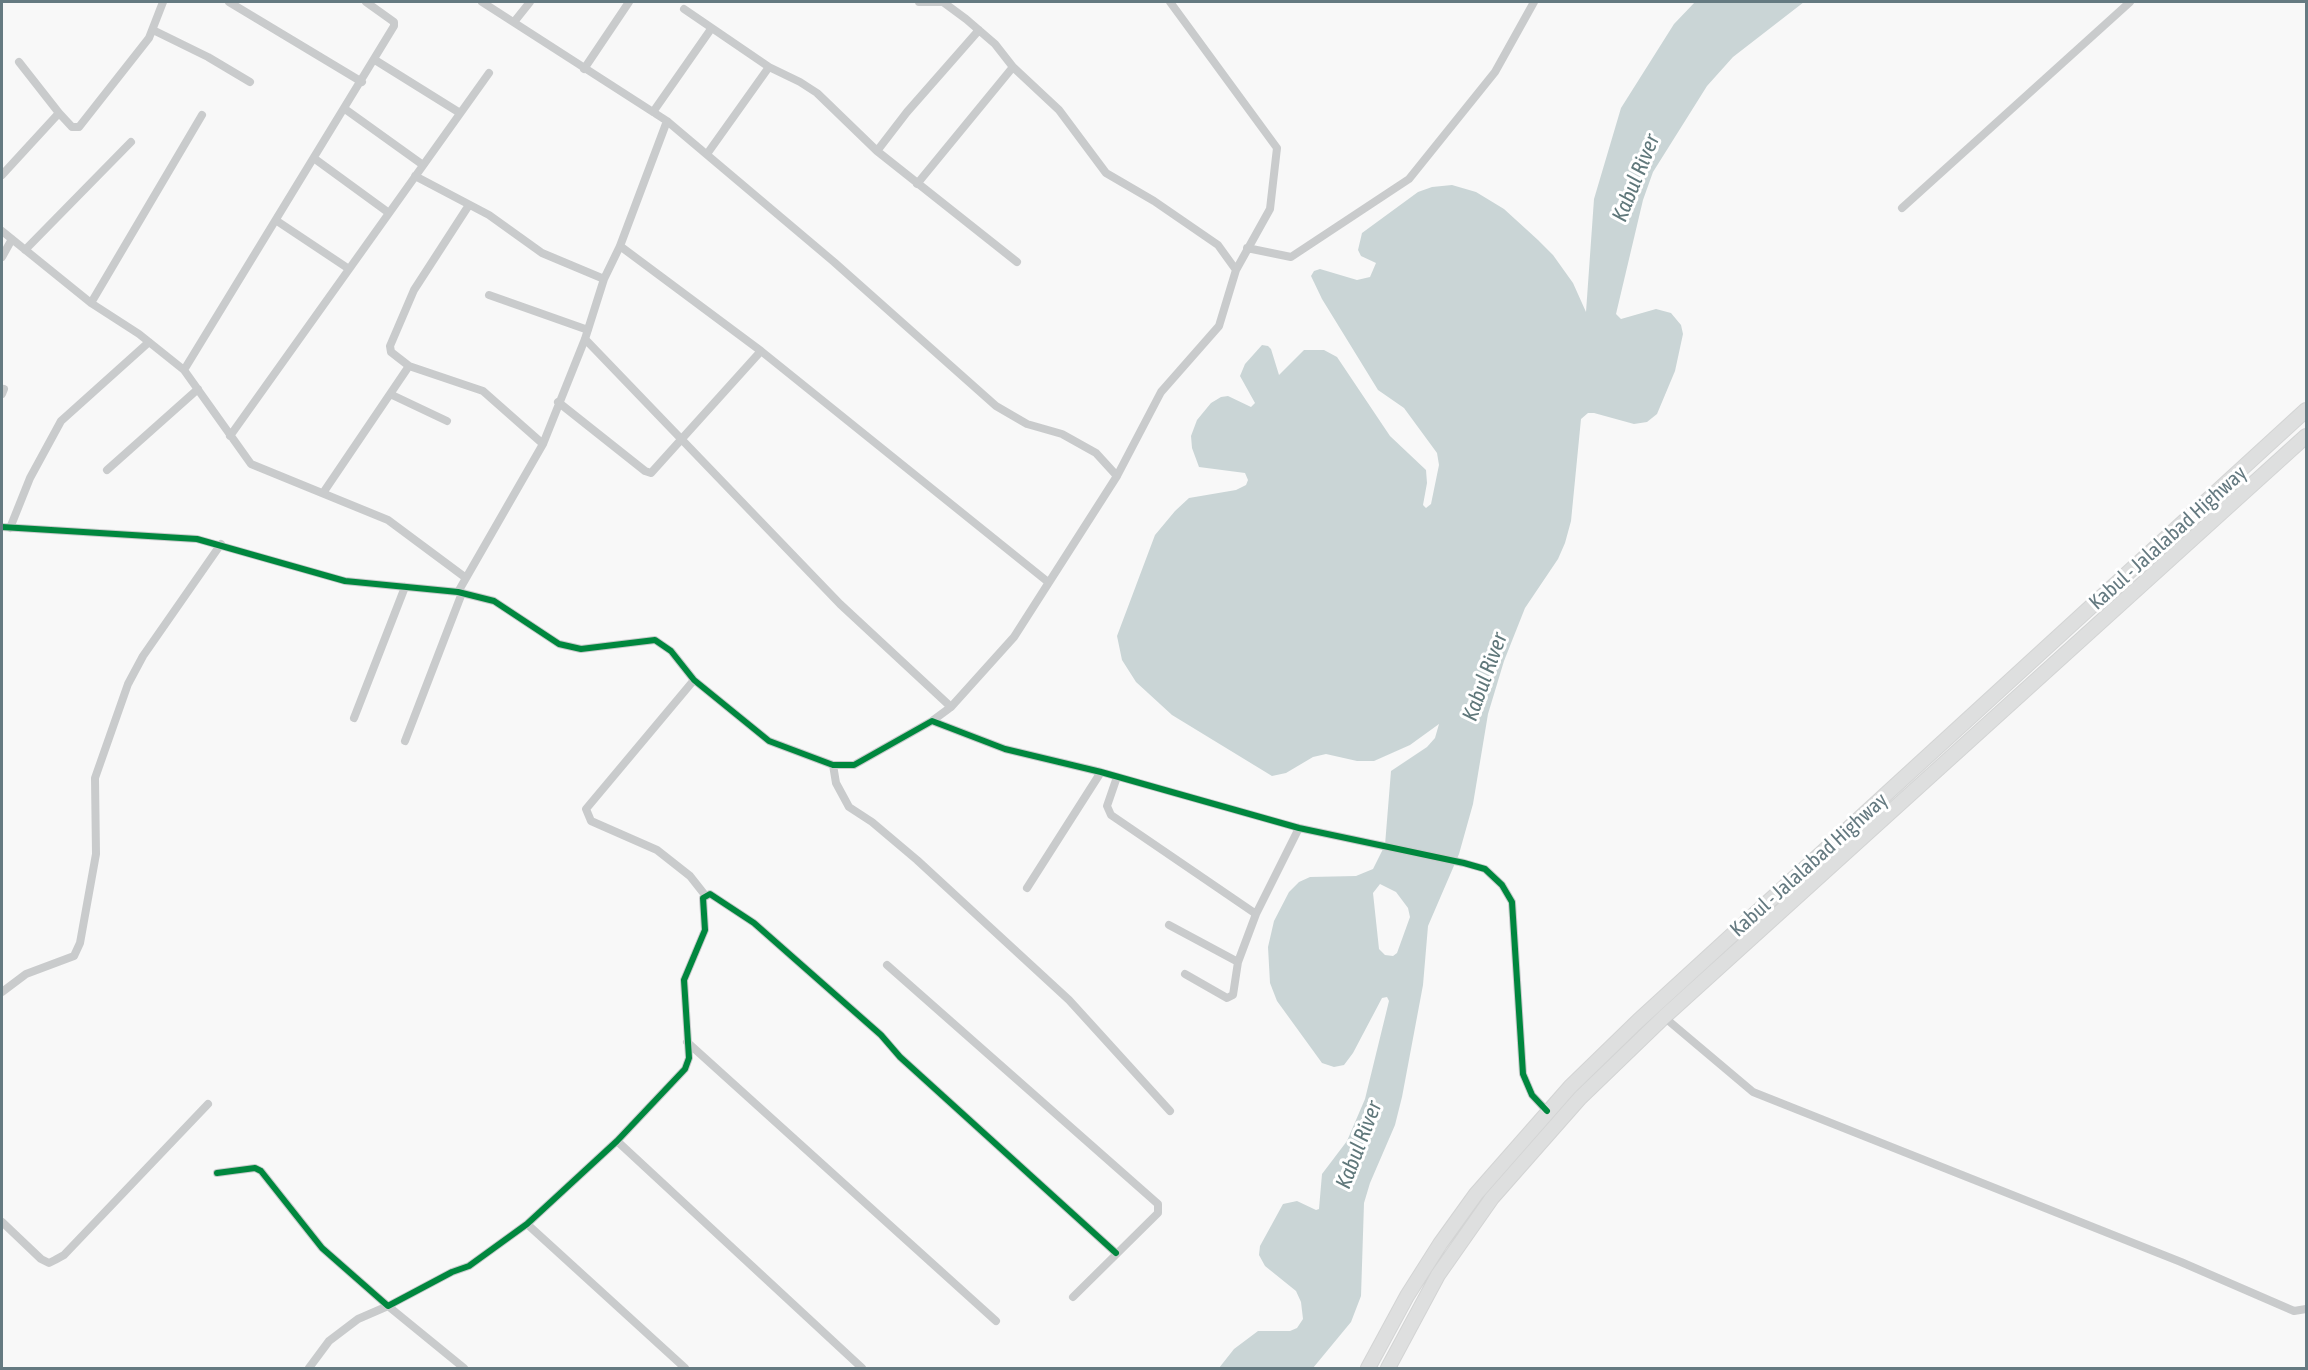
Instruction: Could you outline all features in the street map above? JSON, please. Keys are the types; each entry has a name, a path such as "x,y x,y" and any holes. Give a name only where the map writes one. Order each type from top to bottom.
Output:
{"highway":[{"name":"Kabul - Jalalabad Highway","path":"1368,1368 1407,1296 1440,1244 1476,1194 1570,1087 1638,1021 2307,410"},
{"name":"Kabul - Jalalabad Highway","path":"1388,1368 1438,1275 1492,1198 1580,1098 1694,989 2307,436"},
{"path":"2112,589 2124,600"},
{"path":"1685,978 1694,989"},
{"path":"1638,1021 1648,1032"},
{"path":"1570,1087 1580,1098"}],"street":[{"path":"19,62 59,113 72,127 79,127 153,30 163,2"},
{"path":"229,2 362,82"},
{"path":"184,370 362,82 395,24 366,2"},
{"path":"482,2 667,121 834,262 996,406 1027,424 1062,434 1096,453 1117,476"},
{"path":"514,22 530,2"},
{"path":"584,69 629,2"},
{"path":"919,2 943,2 996,44 1013,67 1059,110 1106,173 1154,201 1218,245 1236,270"},
{"path":"149,342 61,421 6,527 197,539 345,581 460,592 494,601 559,644 581,649 655,640 671,651 694,680 769,741 833,765 854,765 932,721 951,707 1014,638 1117,476 1161,392 1219,326 1236,270 1270,209 1277,148 1170,2"},
{"path":"1247,248 1291,257 1409,179 1495,72 1534,2"},
{"path":"1902,208 2130,2"},
{"path":"684,9 769,67 800,81 817,93 877,151 1017,262"},
{"path":"652,112 711,29"},
{"path":"153,30 208,57 250,82"},
{"path":"877,151 907,112 979,30"},
{"path":"375,60 460,113"},
{"path":"707,154 769,67"},
{"path":"917,184 1013,67"},
{"path":"230,436 489,73"},
{"path":"345,109 423,165"},
{"path":"2,175 59,113"},
{"path":"91,303 202,115"},
{"path":"405,741 466,578 543,444 585,339 604,279 620,246 667,121"},
{"path":"25,250 131,141"},
{"path":"315,159 389,213"},
{"path":"415,176 489,215 542,253 604,279"},
{"path":"469,205 414,290 390,346 393,355 409,366 483,391 543,444"},
{"path":"277,221 349,270"},
{"path":"2,231 91,303 149,342 184,370 251,464 388,520 466,578"},
{"path":"2,257 12,239"},
{"path":"620,246 761,351 1048,582"},
{"path":"489,295 588,330"},
{"path":"585,339 840,604 951,707"},
{"path":"558,402 648,473 684,440 761,351"},
{"path":"323,493 409,366"},
{"path":"107,470 198,389"},
{"path":"390,394 447,421"},
{"path":"2,992 26,974 75,956 80,943 96,854 95,778 128,684 143,656 221,544"},
{"path":"354,718 405,587"},
{"path":"309,1368 329,1341 358,1319 485,1257 527,1224 617,1141 685,1069 688,1058 684,980 705,930 705,895 690,876 657,850 591,821 586,809 694,680"},
{"path":"932,721 1005,749 1101,772 1299,828 1464,862 1485,869 1502,885 1512,902 1524,1074 1532,1095 1547,1111"},
{"path":"833,765 836,783 849,807 872,822 917,860 1069,1000 1170,1111"},
{"path":"1027,888 1101,772"},
{"path":"1117,777 1107,806 1111,815 1256,914"},
{"path":"1185,974 1230,998 1238,962 1256,914 1299,828"},
{"path":"705,895 710,894 754,923 881,1035 900,1057 1116,1253"},
{"path":"1169,925 1238,962"},
{"path":"887,965 1158,1204 1158,1213 1073,1297"},
{"path":"1664,1017 1753,1092 2181,1262 2294,1311 2307,1309"},
{"path":"687,1042 996,1322"},
{"path":"2,1221 41,1259 49,1263 64,1255 208,1104"},
{"path":"617,1141 862,1368"},
{"path":"217,1173 255,1168 261,1171 322,1248 464,1368"},
{"path":"527,1224 685,1368"}],"water":[{"name":"Kabul River","path":"1695,2 1804,2 1733,57 1707,86 1653,172 1643,200 1616,314 1621,319 1656,309 1671,313 1681,325 1683,334 1675,371 1657,414 1647,422 1634,424 1594,413 1588,413 1581,419 1571,521 1565,543 1558,559 1525,608 1504,661 1488,714 1473,804 1459,854 1428,926 1423,985 1402,1097 1395,1125 1370,1183 1364,1203 1361,1296 1351,1322 1313,1368 1219,1368 1234,1349 1258,1331 1290,1331 1297,1328 1303,1319 1301,1302 1296,1291 1265,1266 1259,1255 1260,1246 1283,1204 1297,1201 1316,1210 1319,1209 1322,1174 1347,1141 1365,1099 1389,1001 1387,997 1382,998 1353,1053 1344,1065 1334,1067 1322,1063 1277,1001 1270,983 1268,947 1274,921 1289,892 1299,882 1310,877 1356,876 1373,869 1385,845 1391,771 1427,747 1435,738 1439,724 1410,745 1374,761 1357,761 1326,754 1313,757 1286,773 1272,776 1172,715 1136,682 1122,660 1117,636 1155,535 1175,511 1189,498 1236,490 1246,485 1248,480 1245,473 1199,467 1192,448 1191,436 1197,420 1211,403 1221,397 1228,396 1251,407 1255,403 1240,376 1245,364 1262,345 1271,349 1279,375 1304,350 1324,350 1337,357 1390,436 1426,470 1427,483 1423,505 1426,508 1431,504 1439,465 1437,453 1404,408 1378,390 1322,299 1311,276 1314,271 1320,269 1357,280 1370,277 1376,263 1361,256 1358,250 1362,233 1418,192 1432,187 1452,185 1476,192 1504,209 1538,240 1553,255 1573,283 1586,312 1594,199 1621,108 1674,24","holes":["1380,884 1396,892 1408,908 1410,917 1397,953 1393,956 1385,955 1379,949 1373,893"]}],"cycle path":[{"path":"2,527 197,539 345,581 458,592 494,601 559,644 581,649 655,640 671,651 694,680 769,741 833,765 854,765 932,721 1005,749 1101,772 1299,828 1485,869 1502,885 1512,902 1523,1074 1532,1095 1547,1111"},
{"path":"217,1173 255,1168 261,1171 322,1248 388,1306 452,1272 469,1266 527,1224 617,1141 685,1069 689,1058 684,980 705,930 703,898 710,894 754,923 881,1035 900,1057 1116,1253"}]}
